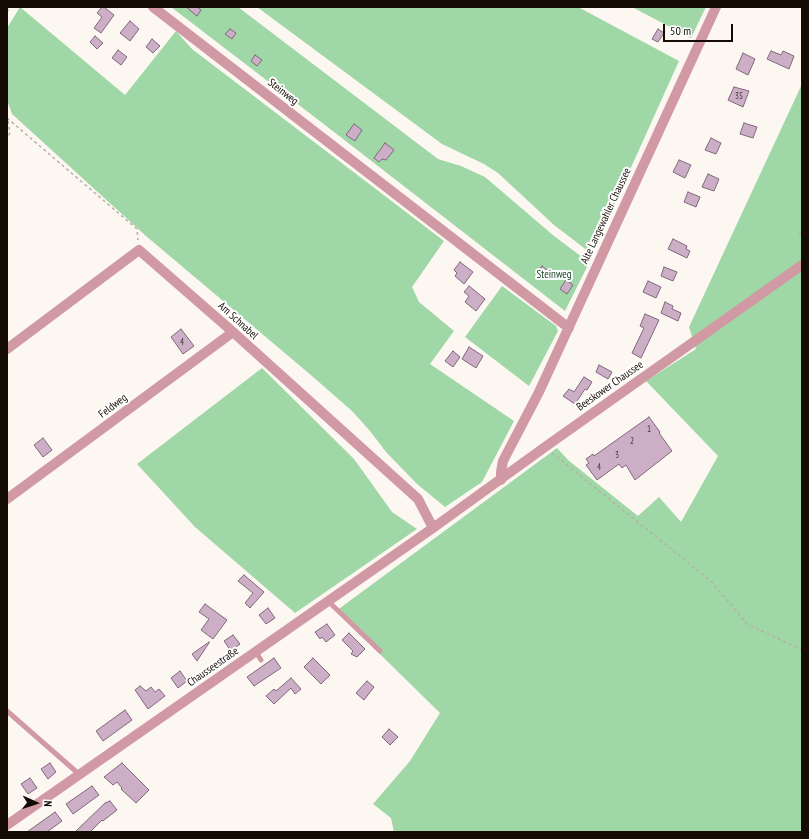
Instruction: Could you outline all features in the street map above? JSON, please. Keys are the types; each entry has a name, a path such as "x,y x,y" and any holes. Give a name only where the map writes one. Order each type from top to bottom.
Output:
{"street":[{"name":"Steinweg","path":"153,7 569,328"},
{"name":"Alte Langewahler Chaussee","path":"501,480 503,461 539,392 716,7"},
{"name":"Am Schnabel","path":"139,250 233,332 418,499 433,528"},
{"path":"7,349 139,250"},
{"name":"Beeskower Chaussee","path":"433,528 802,265"},
{"name":"Feldweg","path":"7,499 233,332"},
{"name":"Chausseestraße","path":"7,825 259,656 328,602 433,528"}],"lane":[{"path":"328,602 380,651"},
{"path":"7,711 80,775"}],"path":[{"path":"7,12 10,7"},
{"path":"7,118 10,133 7,136"},
{"path":"7,118 137,229 139,250"},
{"path":"545,447 711,581 747,624 802,650"}],"green space":[{"path":"20,7 125,95 176,31 192,49 444,241 412,287 419,302 454,331 430,364 514,421 482,482 445,507 417,484 386,452 352,411 146,236 12,114 7,100 7,28"},
{"name":"Steinweg","path":"171,7 238,7 438,159 461,166 485,177 554,236 586,260 587,267 565,311 325,125"},
{"path":"257,7 578,7 679,61 592,254 554,225 498,173 484,164 442,144"},
{"path":"632,7 706,7 691,38"},
{"path":"802,84 802,832 394,832 391,818 373,804 410,761 440,713 336,611 557,448 568,460 638,516 659,497 681,522 718,456 646,381 696,349 689,327"},
{"path":"502,286 556,326 558,331 529,386 465,337"},
{"path":"262,368 354,459 392,512 417,529 295,613 195,527 137,464"}],"building":[{"path":"102,7 114,15 101,33 94,28 102,17 97,13"},
{"path":"186,7 197,7 201,10 197,16"},
{"path":"130,21 139,29 130,41 120,33"},
{"path":"230,29 236,33 232,39 225,34"},
{"path":"658,29 664,33 658,42 652,39"},
{"path":"95,36 103,43 97,49 90,42"},
{"path":"152,39 160,46 153,53 146,47"},
{"path":"118,50 127,57 121,65 112,58"},
{"path":"771,51 781,55 783,51 794,56 789,69 767,59"},
{"path":"743,53 755,59 748,75 736,69"},
{"path":"255,55 262,60 257,66 251,61"},
{"path":"734,87 749,91 743,107 728,100"},
{"path":"744,123 757,127 753,138 740,134"},
{"path":"354,124 362,130 355,141 346,135"},
{"path":"711,138 721,143 716,154 705,150"},
{"path":"385,143 394,150 386,160 382,159 379,162 374,158"},
{"path":"679,160 691,165 685,178 673,172"},
{"path":"708,174 719,179 714,191 702,187"},
{"path":"688,192 700,197 696,207 684,202"},
{"path":"673,239 687,246 686,249 690,251 687,258 668,249"},
{"path":"460,262 473,272 464,284 455,276 457,273 454,270"},
{"path":"542,266 548,271 543,278 537,273"},
{"path":"664,267 677,272 673,281 661,276"},
{"path":"566,280 573,285 567,294 560,289"},
{"path":"648,281 661,287 656,298 643,292"},
{"path":"469,286 485,299 476,311 465,302 469,296 464,292"},
{"path":"665,302 673,306 672,309 681,313 678,321 661,313"},
{"path":"645,314 659,320 641,358 632,353 644,328 640,326"},
{"path":"181,329 194,346 183,354 171,337"},
{"path":"469,347 483,356 476,368 462,359"},
{"path":"453,351 460,357 453,367 445,361"},
{"path":"599,365 612,372 608,379 596,372"},
{"path":"584,377 592,382 587,390 585,389 575,404 563,396 569,389 574,392"},
{"path":"649,417 672,451 635,480 626,465 622,468 619,464 597,480 586,465 589,463 586,459 593,454 594,456"},
{"path":"43,438 52,450 43,457 34,445"},
{"path":"244,575 264,592 250,608 245,603 253,593 238,581"},
{"path":"205,604 227,620 213,639 201,630 209,619 199,612"},
{"path":"268,608 275,618 266,624 259,615"},
{"path":"327,624 335,635 326,642 322,637 320,639 315,632"},
{"path":"349,633 365,649 357,657 351,654 353,651 342,640"},
{"path":"233,635 240,644 231,651 224,641"},
{"path":"209,643 197,661 192,654"},
{"path":"274,658 281,668 254,686 247,677"},
{"path":"313,658 330,675 321,684 304,667"},
{"path":"180,671 187,681 178,688 171,678"},
{"path":"291,678 301,689 295,694 291,688 274,704 266,696 274,689 276,691"},
{"path":"367,681 374,687 364,700 356,693"},
{"path":"140,686 146,691 151,687 155,692 159,689 165,696 148,709 135,690"},
{"path":"125,710 132,720 103,741 96,731"},
{"path":"389,729 398,737 390,745 382,737"},
{"path":"50,763 56,772 48,779 41,769"},
{"path":"122,763 149,790 136,803 121,789 122,788 117,782 113,785 104,777"},
{"path":"30,778 37,788 28,794 21,784"},
{"path":"92,786 99,795 73,814 66,804"},
{"path":"110,801 117,810 103,821 102,820 90,832 75,832 105,803"},
{"path":"55,812 62,821 47,832 27,832"}]}
